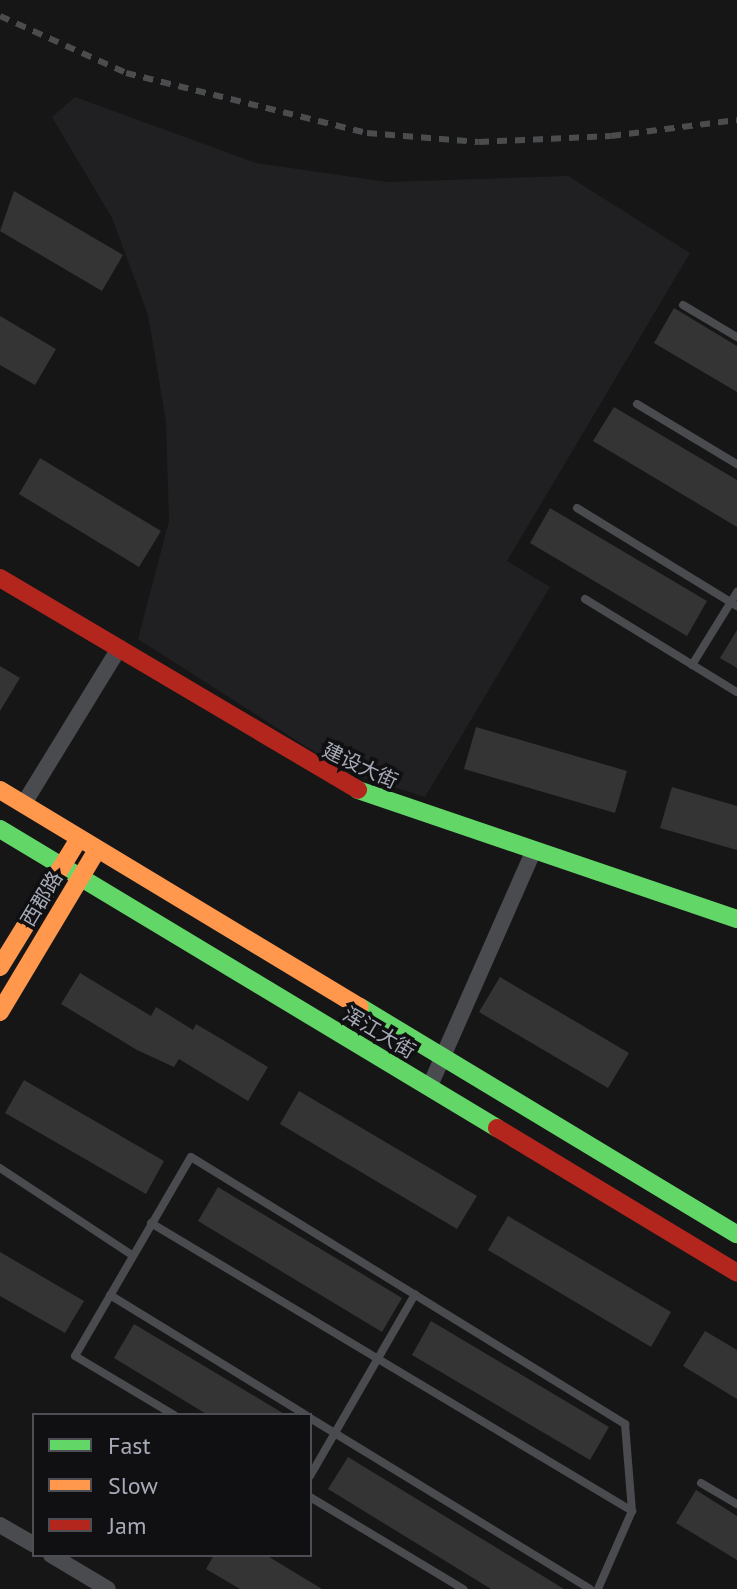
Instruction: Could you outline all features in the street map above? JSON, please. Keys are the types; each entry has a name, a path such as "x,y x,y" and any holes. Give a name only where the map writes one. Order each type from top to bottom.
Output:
{"main road":[{"name":"建设大街","path":"0,578 307,766 406,812 534,850 737,919"},
{"path":"0,790 78,840 737,1234"},
{"name":"浑江大街","path":"0,829 737,1273"},
{"name":"西郡路","path":"0,967 78,840"},
{"name":"西郡路","path":"0,1012 97,850"}],"street":[{"path":"23,805 118,650"},
{"path":"429,1088 534,850"},
{"path":"0,1525 32,1544"},
{"path":"54,1557 108,1589"}],"lane":[{"path":"683,305 737,337"},
{"path":"637,404 737,464"},
{"path":"577,508 734,604"},
{"path":"692,665 734,604 737,592"},
{"path":"585,599 737,692"},
{"path":"171,1413 75,1356 191,1157 625,1424 632,1511 623,1545 598,1589"},
{"path":"0,1168 132,1255"},
{"path":"151,1223 376,1361 632,1511"},
{"path":"312,1473 415,1294"},
{"path":"110,1295 303,1413"},
{"path":"312,1418 590,1589"},
{"path":"701,1483 737,1504"},
{"path":"312,1498 463,1589"}],"shaded area":[{"path":"75,97 256,163 387,182 568,176 690,253 507,561 550,587 425,797 346,772 138,639 169,521 166,422 148,315 112,218 52,117"}],"building":[{"path":"14,191 123,255 102,291 0,231"},
{"path":"674,308 737,346 737,392 654,343"},
{"path":"0,316 56,349 35,385 0,365"},
{"path":"614,407 737,480 737,527 593,441"},
{"path":"40,458 161,531 139,567 19,494"},
{"path":"550,508 707,601 687,636 530,543"},
{"path":"737,630 737,668 720,658"},
{"path":"0,666 20,678 0,711"},
{"path":"476,727 627,771 615,813 464,769"},
{"path":"672,787 737,806 737,850 660,828"},
{"path":"80,973 151,1016 156,1007 193,1030 196,1024 268,1067 248,1101 179,1059 174,1067 137,1050 61,1004"},
{"path":"500,977 629,1053 608,1088 479,1012"},
{"path":"24,1080 164,1161 146,1194 5,1113"},
{"path":"299,1091 477,1196 457,1229 280,1124"},
{"path":"218,1187 402,1298 382,1332 198,1221"},
{"path":"508,1216 671,1312 651,1347 488,1250"},
{"path":"0,1252 84,1301 65,1333 0,1296"},
{"path":"431,1321 609,1427 590,1460 412,1355"},
{"path":"134,1324 283,1413 205,1413 114,1358"},
{"path":"705,1331 737,1350 737,1399 683,1366"},
{"path":"348,1457 564,1589 491,1589 328,1489"},
{"path":"696,1490 737,1516 737,1560 676,1523"},
{"path":"213,1557 269,1557 322,1589 240,1589 206,1569"}],"railway":[{"path":"0,16 126,73 367,133 479,142 611,136 737,120"}],"traffic: fast":[{"path":"358,790 737,919"},
{"path":"0,829 497,1128"},
{"path":"360,1007 737,1234"}],"traffic: slow":[{"path":"0,790 360,1007"},
{"path":"0,967 78,840"},
{"path":"0,1012 97,850"}],"traffic: jam":[{"path":"0,578 358,790"},
{"path":"497,1128 737,1273"}]}
